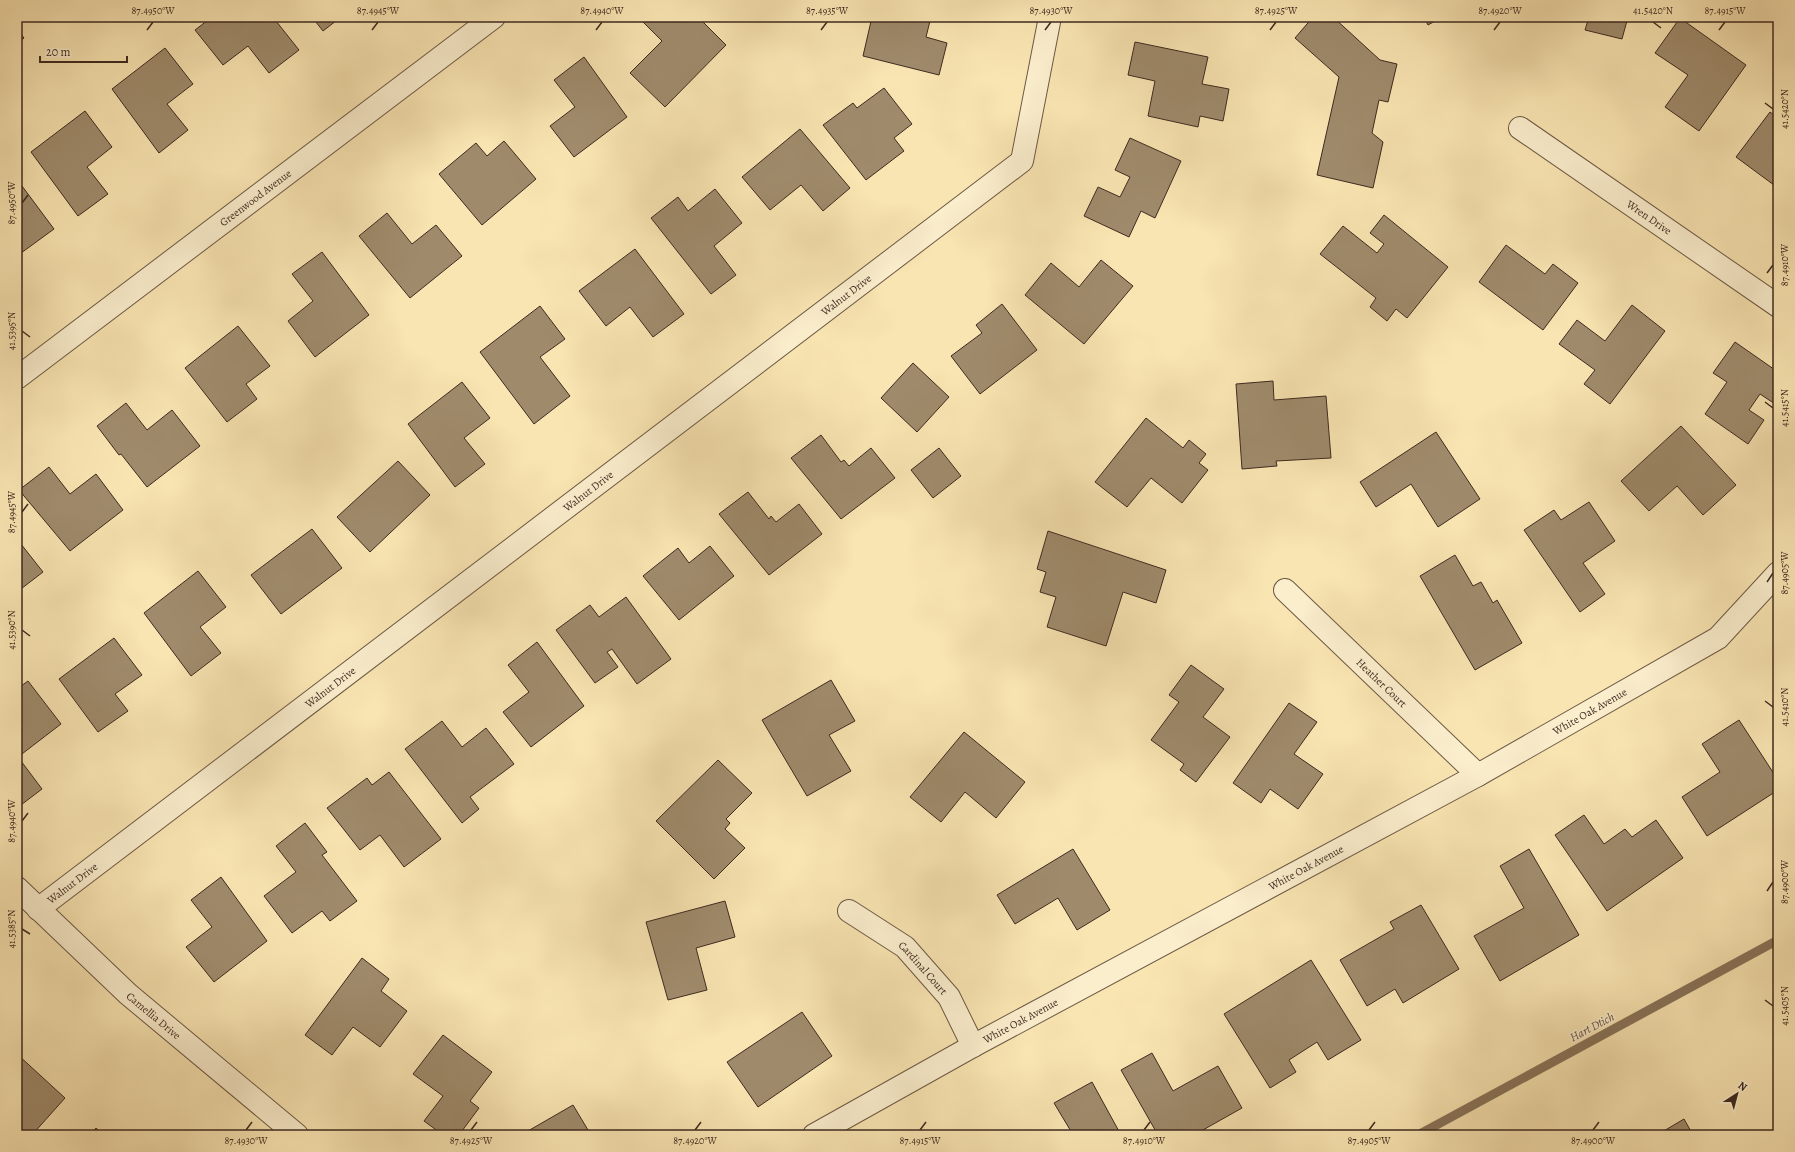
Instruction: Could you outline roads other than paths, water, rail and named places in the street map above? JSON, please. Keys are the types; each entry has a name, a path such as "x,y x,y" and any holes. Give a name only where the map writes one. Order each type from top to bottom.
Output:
{"street":[{"name":"Greenwood Avenue","path":"17,378 494,17"},
{"name":"Walnut Drive","path":"38,909 1022,161 1050,17"},
{"name":"Wren Drive","path":"1520,128 1778,306"},
{"name":"White Oak Avenue","path":"814,1135 973,1046 1478,774 1718,638 1778,573"},
{"name":"Heather Court","path":"1285,590 1478,774"},
{"name":"Camellia Drive","path":"17,888 128,994 297,1135"},
{"name":"Cardinal Court","path":"849,911 905,947 949,997 973,1046"}],"waterway":[{"name":"Hart Dtich","path":"1418,1135 1778,940"}]}
